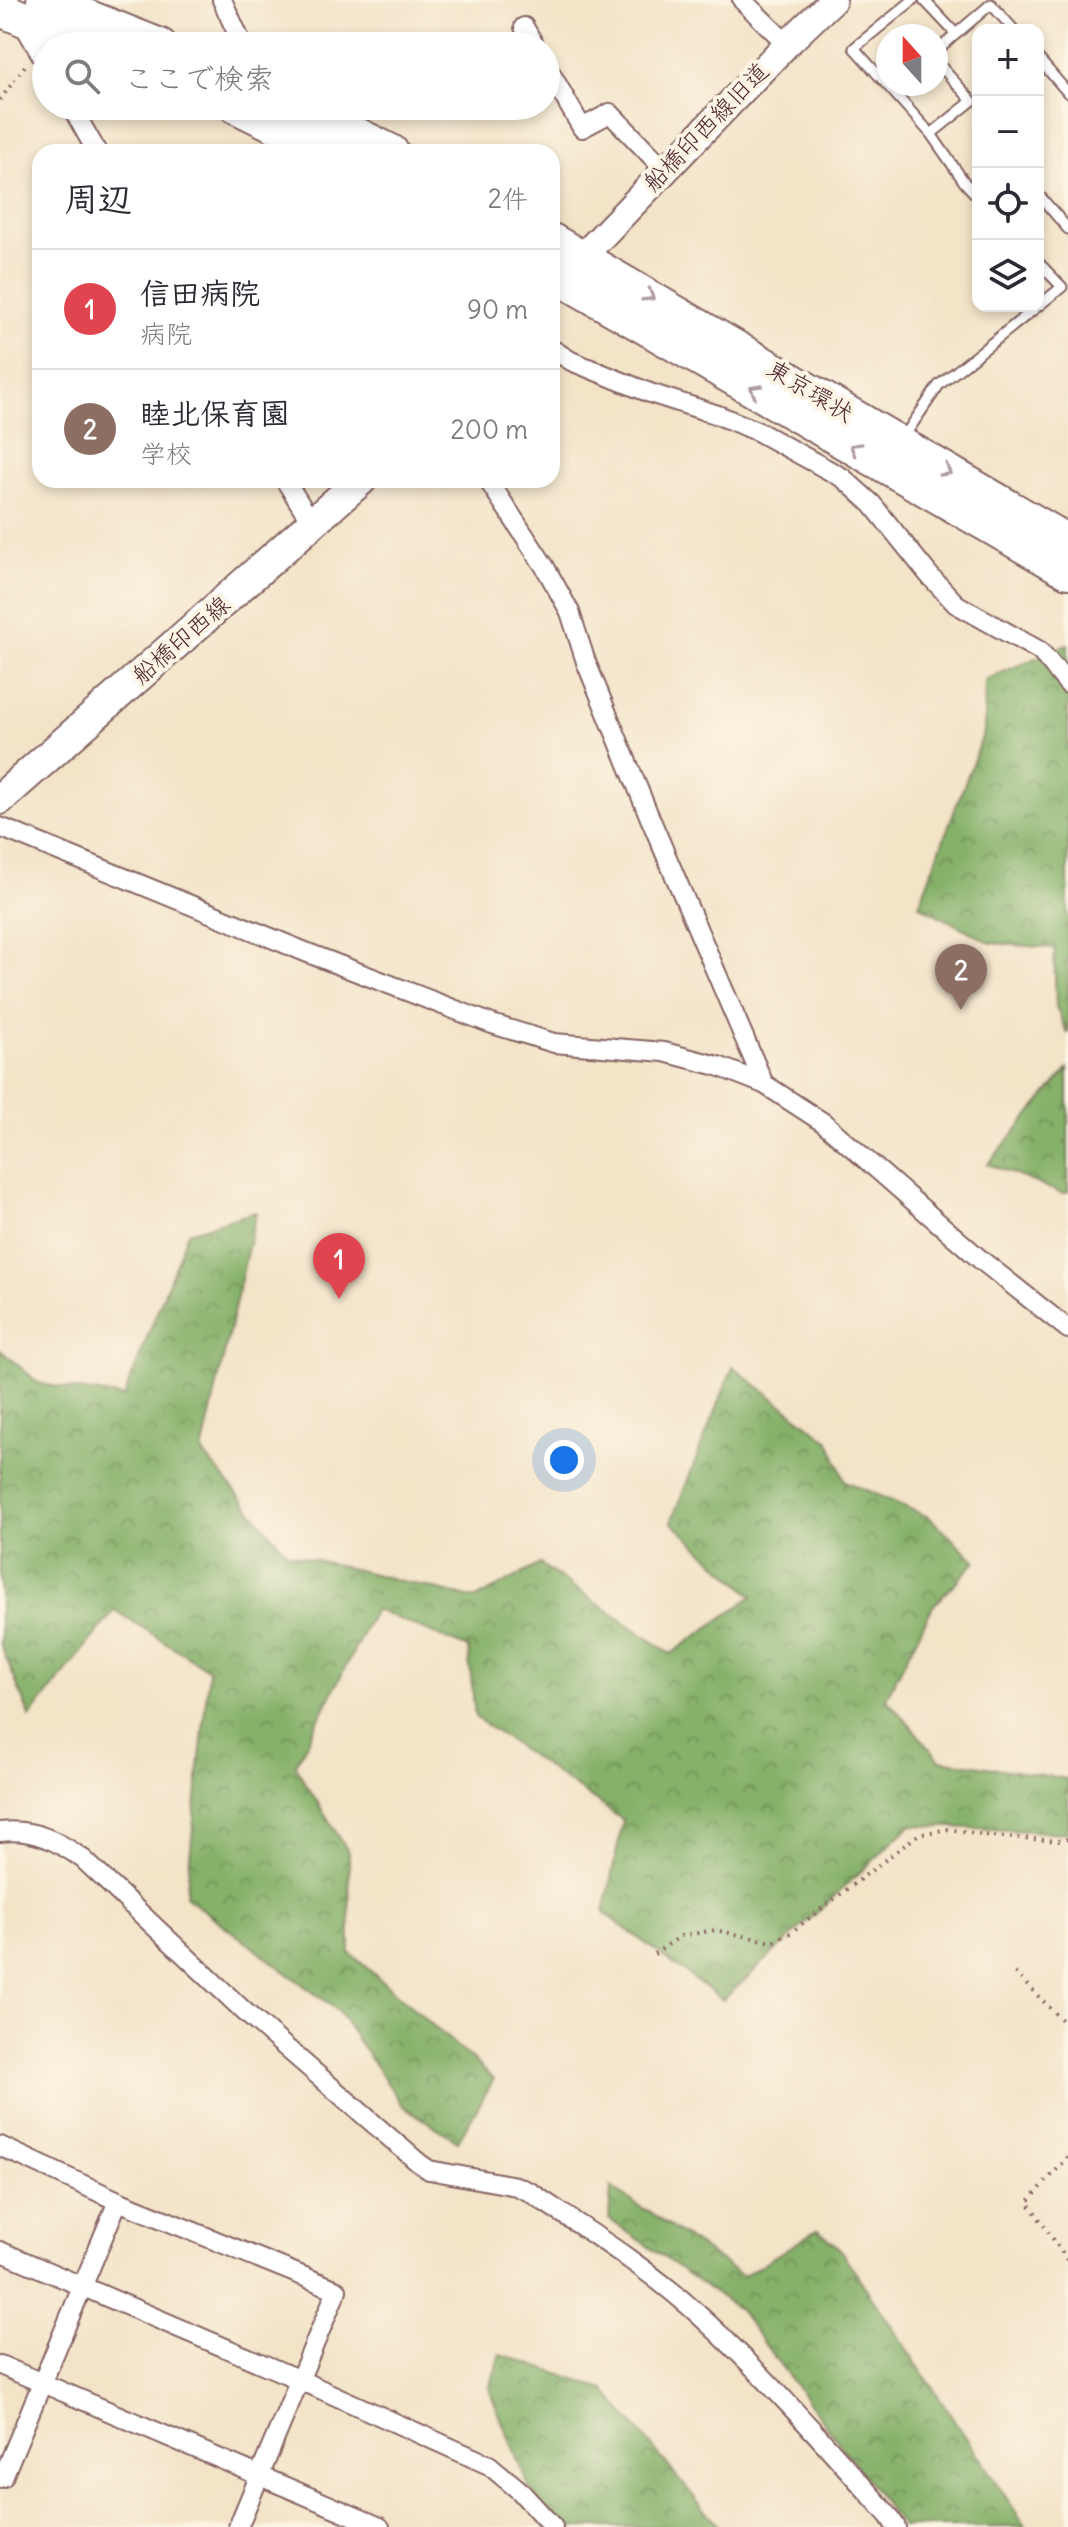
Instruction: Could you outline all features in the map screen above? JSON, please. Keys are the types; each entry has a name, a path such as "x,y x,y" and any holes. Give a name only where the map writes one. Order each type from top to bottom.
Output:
{"highway":[{"path":"21,9 64,32"},
{"path":"21,9 107,32"},
{"path":"263,120 309,144"},
{"path":"327,120 375,144"},
{"name":"東京環状","path":"562,274 899,445 1068,542"},
{"name":"東京環状","path":"562,274 1068,571"}],"main road":[{"name":"船橋印西線","path":"0,799 352,488"}],"street":[{"path":"222,0 237,32"},
{"path":"742,0 787,44"},
{"name":"船橋印西線旧道","path":"562,274 833,0"},
{"path":"21,9 32,34"},
{"path":"524,27 527,32"},
{"path":"560,90 582,128 610,113 665,170"},
{"path":"79,120 92,144"},
{"path":"291,120 314,144"},
{"path":"560,354 650,393 759,432 843,478 872,504 956,604 1040,651 1068,684"},
{"path":"290,488 312,523"},
{"path":"493,488 545,567 570,612 586,662 650,818 764,1084"},
{"path":"0,827 308,953 492,1024 554,1043 664,1052 718,1066 764,1084 824,1123 981,1260 1068,1329"},
{"path":"0,1832 39,1834 60,1842 83,1859 245,2012 429,2170 516,2186 530,2192 660,2282 728,2342 830,2450 896,2527"},
{"path":"0,2146 118,2201 337,2290 238,2527"},
{"path":"0,2478 118,2201"},
{"path":"0,2251 489,2465 519,2490 553,2527"},
{"path":"0,2365 380,2527"}],"lane":[{"path":"913,0 854,48 931,134 972,189"},
{"path":"924,0 956,34"},
{"path":"948,41 991,4 1009,24"},
{"path":"1044,65 1068,93"},
{"path":"931,134 972,101 948,74"},
{"path":"1044,201 1068,229"},
{"path":"899,445 939,385 1065,285 1044,267"}],"path":[{"path":"0,100 32,66"},
{"path":"654,1954 681,1936 715,1930 773,1942 790,1933 919,1834 949,1829 991,1836 1068,1839"},
{"path":"1015,1973 1068,2026"},
{"path":"1068,2157 1028,2202 1068,2261"}],"green space":[{"path":"1068,644 1068,1034 1056,1007 1054,948 991,943 919,905 984,732 985,680"},
{"path":"1068,1069 1068,1192 1061,1193 988,1164"},
{"path":"256,1212 202,1452 287,1553 476,1599 540,1564 671,1654 753,1596 671,1522 733,1367 829,1441 845,1481 929,1517 976,1561 933,1606 886,1698 940,1760 1068,1779 1068,1833 911,1825 723,2000 604,1913 623,1820 475,1717 468,1648 375,1609 295,1766 349,1853 350,1953 494,2079 458,2141 403,2106 338,2011 186,1897 209,1670 115,1610 30,1717 0,1643 0,1350 40,1384 124,1397 188,1232"},
{"path":"611,2187 743,2276 817,2230 837,2245 1026,2527 902,2527 739,2310 609,2219"},
{"path":"501,2354 605,2390 719,2527 545,2527 489,2389"}],"place":[{"name":"睦北保育園","path":"961,1010"},
{"name":"信田病院","path":"339,1299"}]}
